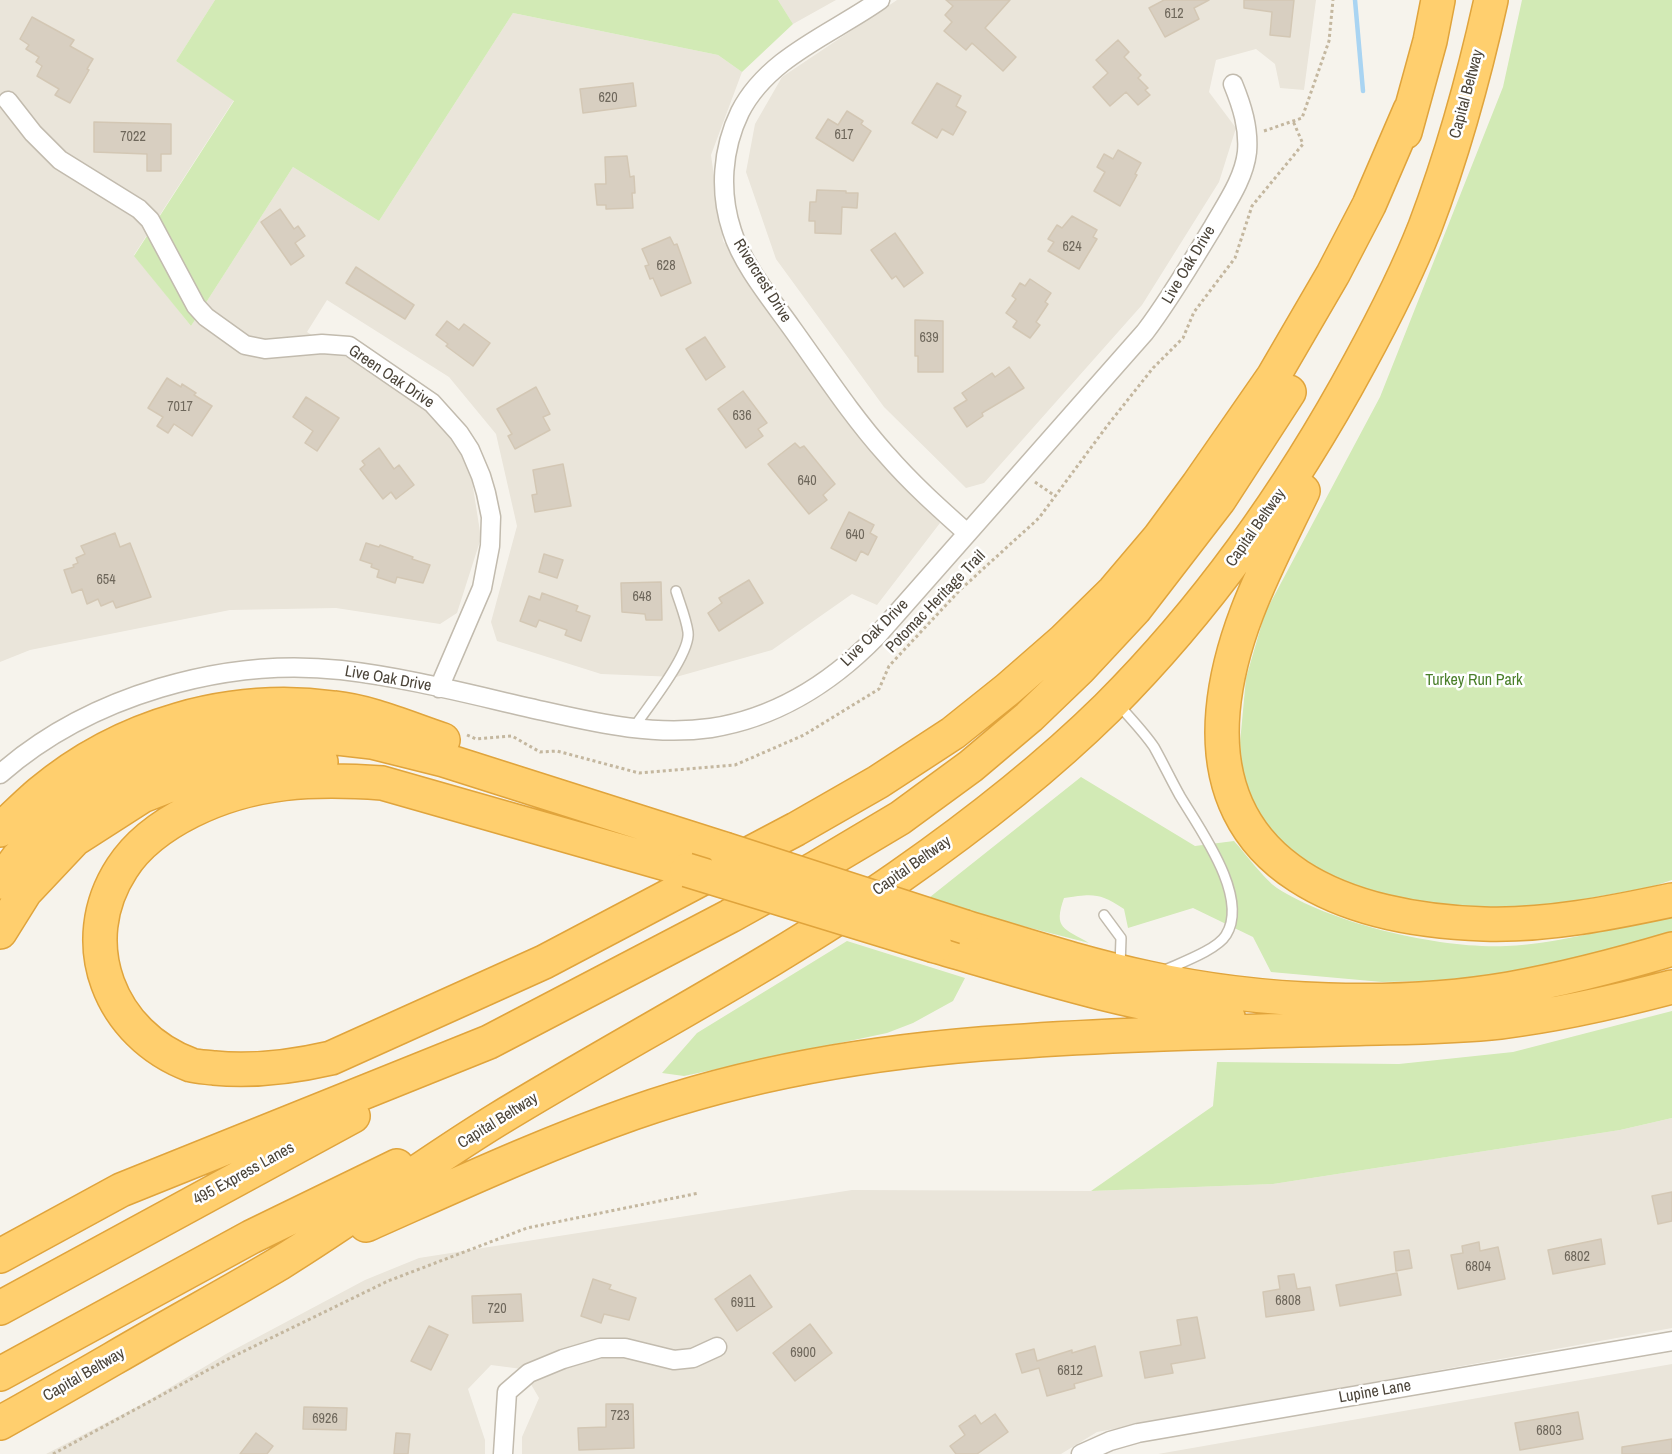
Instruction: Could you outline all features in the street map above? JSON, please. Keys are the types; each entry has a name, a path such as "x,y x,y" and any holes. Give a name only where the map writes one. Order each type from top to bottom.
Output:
{"highway":[{"path":"0,1256 121,1190 489,1042 730,916 900,818 971,766 1029,717 1080,668 1135,609 1219,500 1289,392 1348,281 1380,210 1399,156 1430,41 1438,0"},
{"name":"Capital Beltway","path":"0,1423 279,1263 492,1123 742,977 898,878 991,809 1041,768 1114,700 1166,645 1252,537 1332,415 1391,305 1424,231 1445,171 1480,51 1491,0"},
{"path":"1358,1028 1274,1023 1147,1004 1083,990 935,946 687,870 382,783 342,780 298,781 250,790 213,801 171,823 138,848 122,867 104,907 100,933 101,961 110,990 129,1022 158,1048 193,1066 243,1071 293,1067 331,1059 544,962 796,829 887,776 953,733 1024,676 1114,591 1159,538 1273,377 1369,205 1410,110"},
{"path":"1391,305 1237,636 1223,711 1222,741 1225,768 1231,791 1241,813 1256,837 1277,861 1298,877 1330,894 1356,904 1398,914 1484,924 1522,923 1565,919 1672,900"},
{"path":"0,830 41,792 74,769 134,736 170,722 214,710 255,705 288,705 335,708 381,718 447,741 533,779 724,849"},
{"path":"0,882 18,858 64,812 114,778 168,755 242,737 310,735 372,742 444,760 965,927 1133,975 1213,989 1360,1001 1407,1000 1508,989 1582,974 1672,949"},
{"path":"0,932 25,892 75,839 142,796 214,768 281,761 334,762 387,771 687,870"},
{"path":"279,1263 571,1136 636,1112 730,1084 828,1064 924,1050 1008,1042 1428,1027 1503,1021 1615,1002 1672,987"},
{"name":"495 Express Lanes","path":"0,1308 489,1042"},
{"path":"0,1374 251,1237 359,1183 492,1123"}],"street":[{"name":"Rivercrest Drive","path":"880,0 783,62 754,90 731,135 724,167 724,198 731,230 744,257 836,390 885,453 919,490 967,533"},
{"name":"Live Oak Drive","path":"0,774 39,745 80,721 116,704 183,681 262,669 315,668 381,675 633,729 681,730 720,726 764,714 808,692 863,649 1145,332 1164,307 1232,193 1243,170 1247,154 1247,136 1242,109 1233,84"},
{"name":"Green Oak Drive","path":"8,101 33,133 60,160 139,208 150,220 196,306 206,317 245,345 265,349 322,344 349,346 432,403 459,433 470,450 486,493 491,517 490,546 482,588 439,688"},
{"name":"Lupine Lane","path":"1081,1454 1110,1441 1138,1433 1672,1341"},
{"path":"504,1451 507,1392 529,1373 563,1359 600,1348 625,1348 674,1360 693,1358 717,1347"}],"lane":[{"path":"633,729 652,700 674,673 688,634 676,591"},
{"path":"1104,915 1121,938 1122,951 1133,975 1200,953 1225,937 1230,926 1232,904 1224,874 1153,746 1114,700"}],"path":[{"path":"1247,136 1302,118 1329,41 1333,0"},
{"name":"Potomac Heritage Trail","path":"465,734 476,739 512,736 540,752 556,751 639,773 735,765 804,735 879,689 889,666 961,589 1039,518 1153,368 1183,338 1194,312 1235,258 1252,206 1303,144 1293,121"},
{"path":"1021,472 1055,496"},
{"path":"53,1454 230,1358 388,1281 527,1228 699,1193"}],"shaded area":[{"path":"0,0 215,0 176,61 234,100 134,255 191,326 293,167 379,221 513,13 718,55 742,72 711,155 723,241 832,398 940,523 877,605 852,594 772,650 676,677 601,674 497,641 491,622 517,526 496,434 449,377 327,300 307,332 428,408 469,462 481,538 457,613 440,624 336,608 230,610 30,650 0,662"},
{"path":"778,0 836,0 793,24"},
{"path":"897,0 1316,0 1304,90 1280,88 1275,64 1256,49 1216,60 1209,92 1236,128 1219,182 1142,305 984,483 966,488 884,407 776,259 746,172 755,124 782,77"},
{"path":"1672,1118 1672,1328 1097,1432 1061,1454 522,1454 522,1437 539,1398 522,1369 491,1365 468,1389 485,1440 485,1454 46,1454 144,1403 226,1354 365,1280 419,1258 852,1190 1091,1191 1273,1184 1620,1130"},
{"path":"1672,1364 1672,1454 1158,1454"}],"green space":[{"path":"215,0 778,0 793,24 742,72 718,55 513,13 379,221 293,167 191,326 134,256 234,101 176,61"},
{"name":"Turkey Run Park","path":"1522,0 1672,0 1672,880 1651,887 1546,906 1479,910 1418,904 1351,887 1303,865 1264,826 1244,783 1240,743 1246,678 1265,613 1380,397 1503,87"},
{"path":"1081,777 1195,846 1234,841 1272,884 1300,901 1327,913 1388,932 1480,946 1527,945 1611,929 1672,913 1672,936 1556,966 1462,980 1382,982 1271,972 1253,937 1193,908 1128,928 1124,909 1108,900 1089,895 1064,898 1060,922 1067,930 1089,943 925,901"},
{"path":"847,941 965,978 953,1001 913,1023 887,1033 684,1076 662,1073 697,1033"},
{"path":"1672,1011 1672,1118 1620,1130 1273,1184 1091,1191 1213,1106 1217,1062 1399,1064 1513,1052"}],"building":[{"path":"946,0 1010,0 985,28 1016,57 1003,71 972,43 966,50 944,31 952,22 945,15 953,6"},
{"path":"1164,0 1209,0 1194,8 1199,19 1165,37 1149,8"},
{"path":"1244,0 1294,0 1290,37 1270,35 1272,12 1244,8"},
{"path":"32,17 74,40 70,46 93,59 70,103 55,95 59,89 37,76 42,66 36,62 39,57 26,49 29,45 20,39"},
{"path":"1118,40 1129,52 1124,57 1141,75 1138,78 1148,88 1145,90 1150,95 1138,105 1126,92 1110,106 1093,87 1108,73 1096,60"},
{"path":"633,83 636,106 583,113 580,89"},
{"path":"937,83 961,96 956,106 966,112 953,135 942,129 937,138 912,123"},
{"path":"847,111 863,121 861,124 871,131 853,161 816,138 828,119 838,125"},
{"path":"94,122 171,124 171,154 161,154 161,171 147,171 147,154 94,152"},
{"path":"1118,150 1141,163 1120,206 1094,191 1105,172 1097,167 1104,154 1113,159"},
{"path":"627,156 630,177 634,176 633,208 606,209 606,205 597,205 595,184 606,184 605,157"},
{"path":"817,190 858,193 857,208 842,207 841,234 815,233 815,221 809,221 810,202 816,202"},
{"path":"280,209 294,229 298,226 305,236 295,243 304,256 291,265 261,222"},
{"path":"1072,216 1097,230 1093,237 1097,239 1079,269 1048,251 1054,242 1048,239 1057,225 1062,228"},
{"path":"895,233 923,273 904,287 896,276 892,279 871,250"},
{"path":"670,237 674,245 677,244 691,283 661,296 653,278 650,279 645,266 649,265 642,249"},
{"path":"356,267 414,305 405,319 346,283"},
{"path":"1030,279 1051,293 1045,302 1048,304 1036,322 1040,325 1030,338 1013,327 1017,321 1006,313 1016,299 1012,296 1020,283 1025,286"},
{"path":"915,320 943,321 943,372 918,372 918,356 915,356"},
{"path":"447,321 459,330 464,324 490,343 473,366 446,346 448,344 436,335"},
{"path":"705,337 725,367 706,380 686,349"},
{"path":"1009,367 1024,388 982,413 983,416 967,427 954,408 967,400 962,393 992,373 995,377"},
{"path":"167,378 181,387 182,384 212,406 192,436 174,424 168,433 157,426 163,417 148,408"},
{"path":"536,387 550,414 543,417 550,430 515,449 508,436 512,434 497,409"},
{"path":"743,391 767,423 758,429 763,436 746,448 718,409"},
{"path":"306,397 339,418 317,451 305,443 313,431 293,417"},
{"path":"795,443 800,448 804,446 835,484 823,495 827,500 809,514 768,464"},
{"path":"379,448 394,469 399,465 414,485 396,499 391,492 383,499 360,469 365,465 362,461"},
{"path":"563,464 571,506 535,512 532,495 537,494 533,470"},
{"path":"849,512 874,525 870,533 877,537 868,555 861,551 856,561 831,548"},
{"path":"115,533 120,547 130,543 151,597 116,608 113,601 101,606 98,599 87,604 82,589 72,593 64,570 74,567 73,565 78,563 76,558 85,554 81,546"},
{"path":"366,543 379,547 380,545 430,565 423,583 397,577 395,583 377,577 379,570 371,567 372,564 360,560"},
{"path":"544,554 563,560 557,578 539,572"},
{"path":"749,580 763,603 719,631 708,613 722,603 719,598"},
{"path":"661,582 662,620 646,620 645,614 622,612 621,583"},
{"path":"542,593 578,606 576,611 590,616 581,641 565,635 567,630 539,620 536,627 520,621 529,596 540,600"},
{"path":"1672,1192 1672,1221 1658,1224 1652,1196"},
{"path":"1601,1239 1605,1264 1553,1274 1548,1250"},
{"path":"1479,1242 1480,1251 1498,1247 1505,1279 1458,1289 1451,1255 1463,1253 1462,1246"},
{"path":"1409,1250 1412,1268 1396,1271 1394,1252"},
{"path":"1397,1273 1401,1295 1340,1306 1336,1285"},
{"path":"1294,1274 1297,1289 1310,1287 1314,1310 1266,1317 1263,1292 1280,1289 1278,1276"},
{"path":"750,1275 772,1307 737,1331 715,1299"},
{"path":"593,1279 611,1285 609,1289 636,1298 629,1320 604,1314 601,1323 581,1316"},
{"path":"521,1294 523,1321 473,1323 472,1296"},
{"path":"1197,1317 1205,1358 1171,1364 1173,1373 1145,1378 1140,1352 1181,1345 1177,1320"},
{"path":"810,1324 832,1353 795,1381 773,1353"},
{"path":"429,1326 448,1335 431,1370 411,1361"},
{"path":"1095,1346 1102,1376 1074,1384 1075,1388 1047,1396 1039,1368 1022,1373 1016,1354 1034,1349 1037,1361 1072,1350 1072,1353"},
{"path":"606,1404 633,1404 634,1448 579,1450 578,1428 606,1427"},
{"path":"304,1407 347,1408 346,1430 303,1429"},
{"path":"1578,1412 1583,1439 1520,1450 1515,1423"},
{"path":"995,1414 1008,1432 977,1454 956,1454 950,1446 965,1435 959,1426 975,1415 981,1424"},
{"path":"256,1433 273,1446 267,1454 240,1454"},
{"path":"396,1433 410,1434 408,1454 394,1454"},
{"path":"1672,1439 1672,1454 1622,1454 1622,1447"}],"waterway":[{"path":"1355,0 1363,91"}]}
